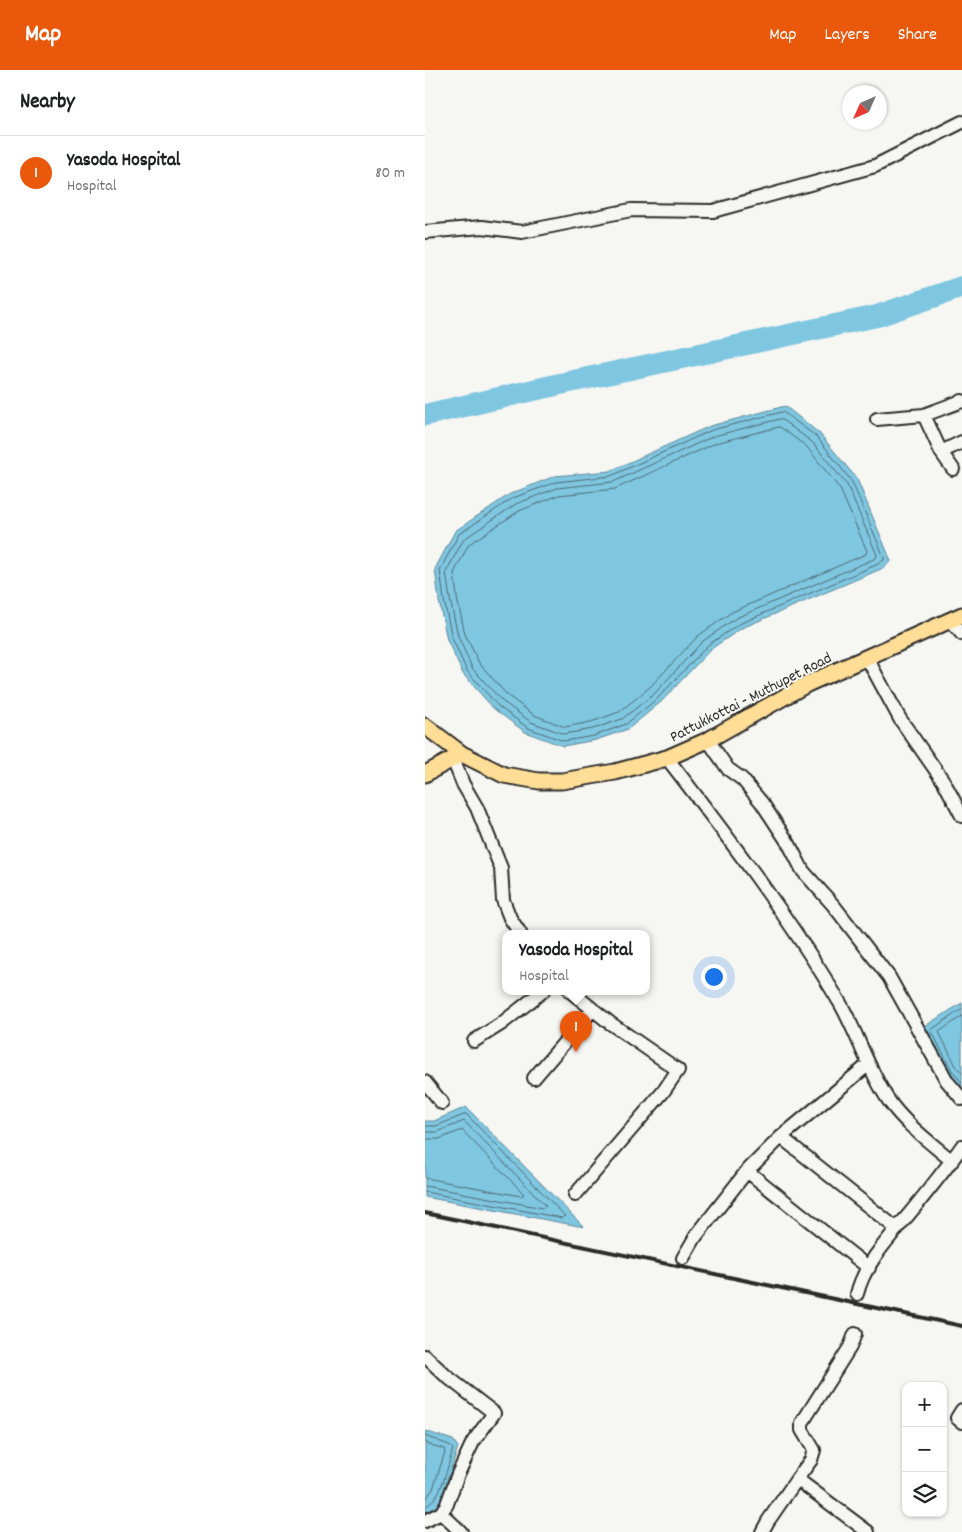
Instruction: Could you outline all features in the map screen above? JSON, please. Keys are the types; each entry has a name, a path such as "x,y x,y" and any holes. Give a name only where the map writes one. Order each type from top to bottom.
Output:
{"main road":[{"name":"Pattukkottai - Muthupet Road","path":"425,726 458,756 505,775 539,781 562,781 615,772 667,758 708,740 807,684 956,618"},
{"path":"425,774 458,756"}],"street":[{"path":"425,232 482,227 522,232 631,210 713,211 875,166 962,122"},
{"path":"877,419 924,415 962,403"},
{"path":"924,415 941,452 953,469"},
{"path":"941,452 962,442"},
{"path":"956,618 962,634"},
{"path":"867,658 900,719 944,782 962,816"},
{"path":"708,740 728,769 742,779 762,803 789,844 803,871 834,906 889,977 947,1081 962,1099"},
{"path":"458,756 463,784 477,808 501,868 503,900 510,918 518,930"},
{"path":"667,758 727,836 786,920 840,1004 890,1102 911,1125 952,1161"},
{"path":"474,1041 501,1024 538,995"},
{"path":"575,995 678,1070 663,1092 575,1195"},
{"path":"534,1078 593,1010"},
{"path":"683,1258 696,1236 747,1171 781,1137 869,1064"},
{"path":"425,1082 442,1103"},
{"path":"781,1137 897,1229"},
{"path":"857,1294 860,1281 869,1268 962,1146"},
{"path":"747,1171 869,1268"},
{"path":"762,1532 811,1460 814,1450 802,1430 802,1423 850,1347 855,1334"},
{"path":"425,1356 445,1375 494,1413 473,1442 447,1504 441,1513 425,1521"},
{"path":"962,1410 957,1418 962,1422"},
{"path":"797,1479 868,1532"},
{"path":"441,1513 461,1532"}],"water":[{"path":"785,406 820,434 857,479 891,561 881,569 742,628 711,649 661,702 628,729 596,740 563,746 525,732 494,709 463,674 447,640 435,569 455,531 510,494 555,476 610,471 710,426"},
{"path":"962,1003 962,1091 947,1072 925,1026"},
{"path":"466,1107 584,1227 425,1197 425,1121 434,1121"},
{"path":"425,1431 453,1440 458,1447 443,1494 435,1508 425,1513"}],"waterway":[{"path":"425,415 877,316 962,287"}],"railway":[{"path":"425,1213 962,1326"}],"place":[{"name":"Yasoda Hospital","path":"576,1052"}]}
